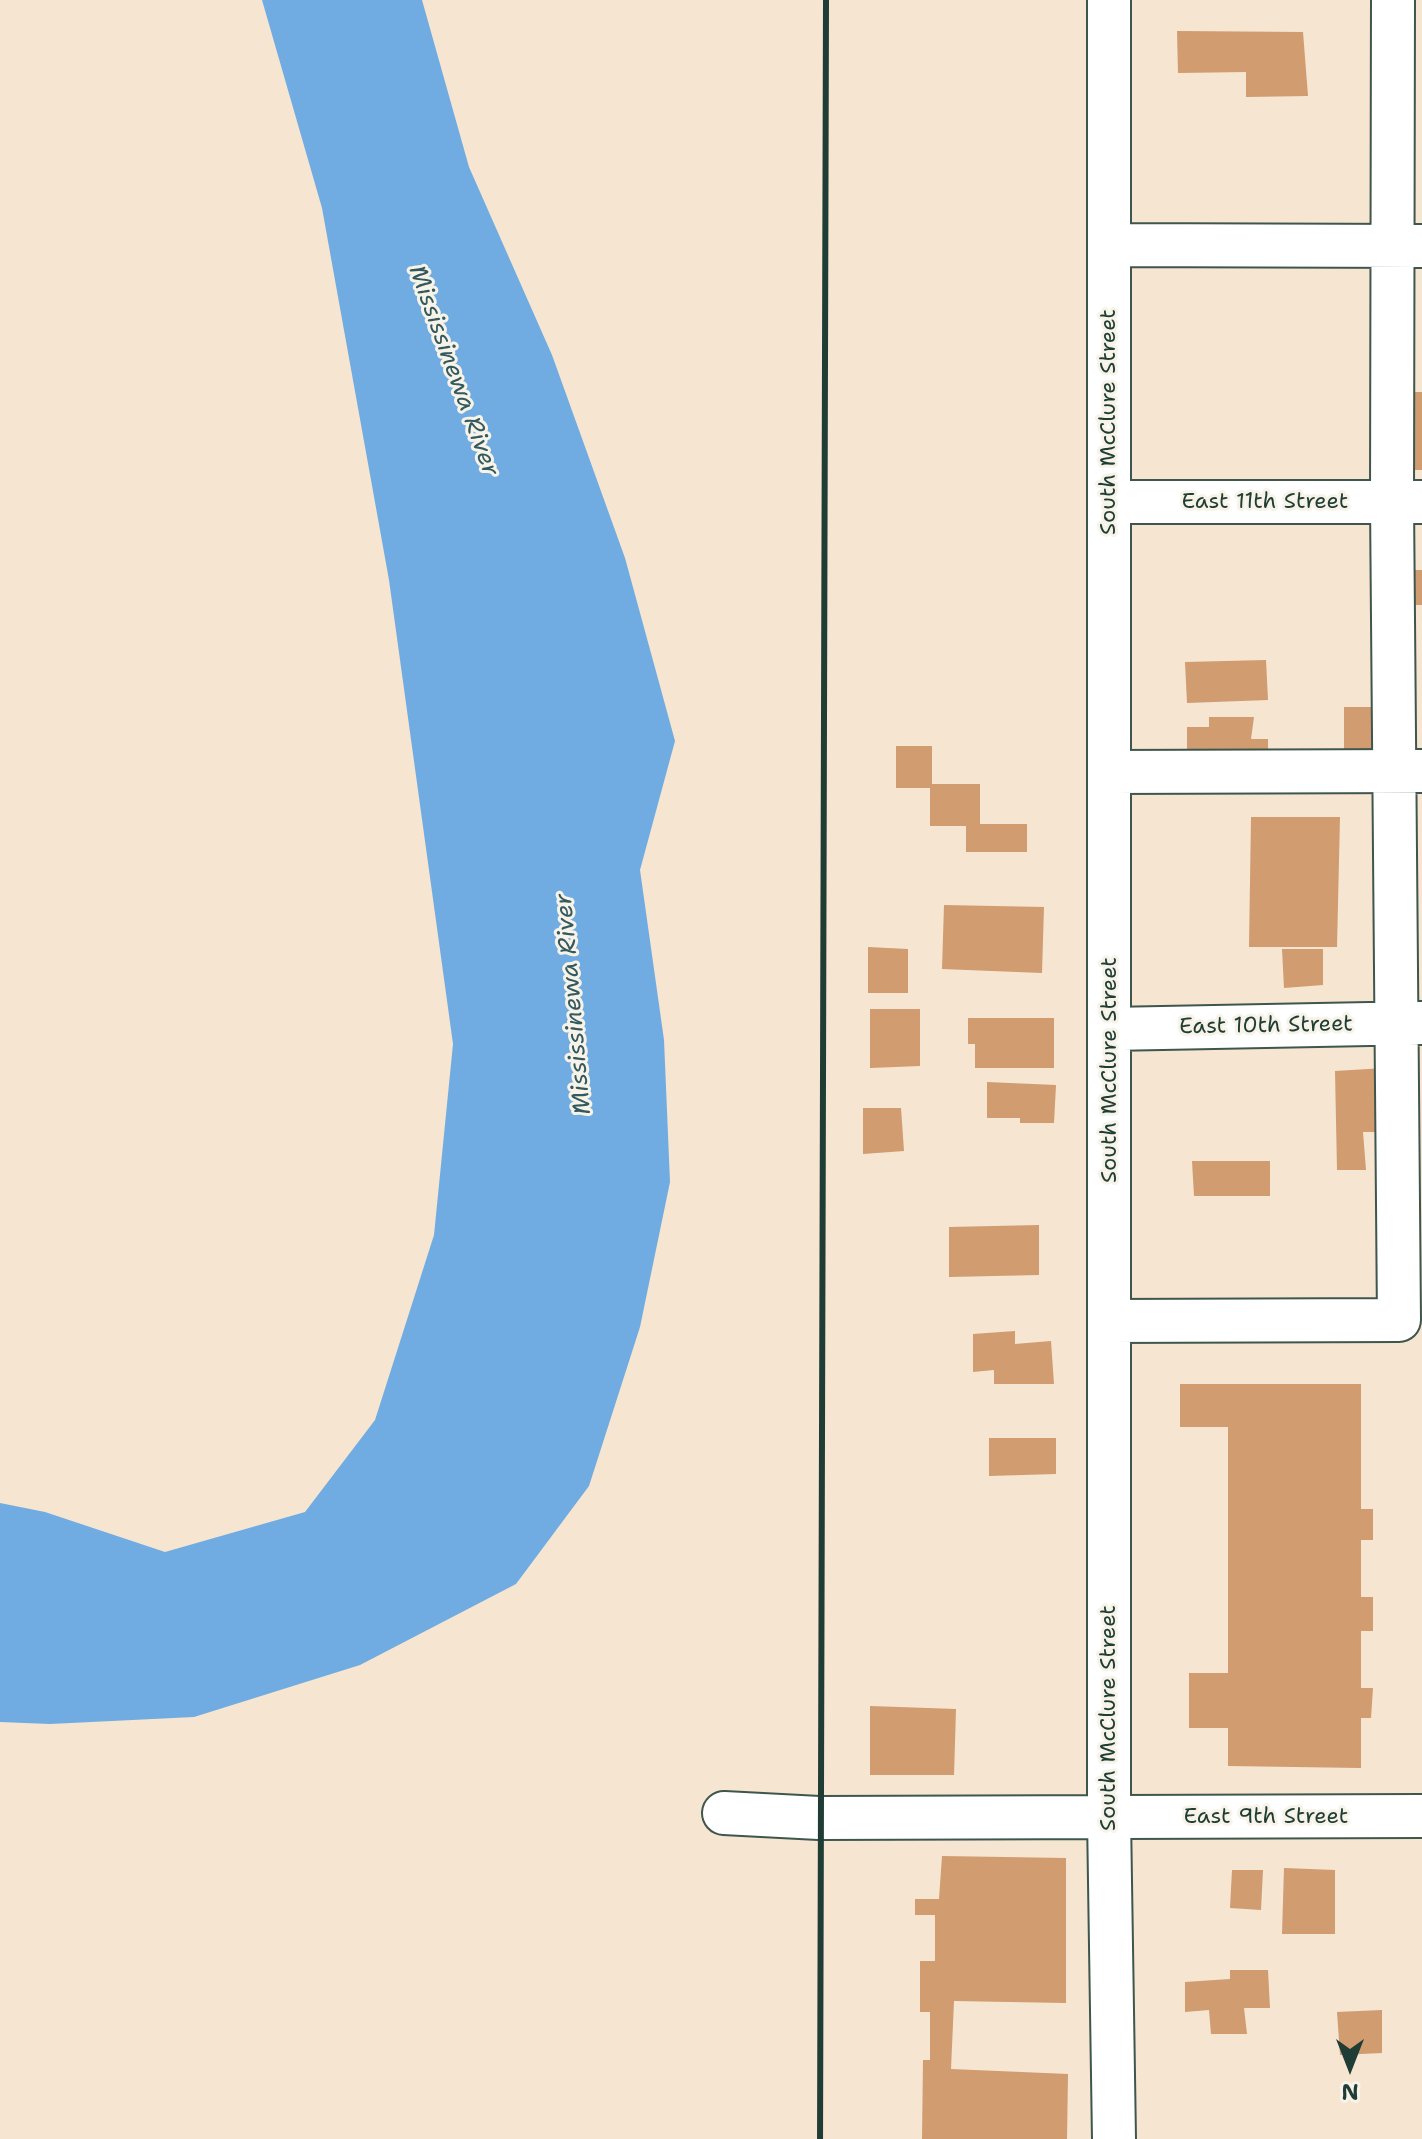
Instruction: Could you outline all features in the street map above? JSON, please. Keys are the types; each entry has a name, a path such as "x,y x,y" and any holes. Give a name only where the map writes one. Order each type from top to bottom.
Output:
{"street":[{"name":"South McClure Street","path":"1109,0 1109,1817 1114,2139"},
{"path":"1110,1321 1399,1320 1409,1023 1407,246 1393,0"},
{"path":"1109,245 1407,246"},
{"name":"East 11th Street","path":"1109,502 1407,502"},
{"path":"1110,772 1408,771"},
{"name":"East 10th Street","path":"1110,1029 1409,1023"},
{"name":"East 9th Street","path":"724,1813 819,1818 1422,1816"}],"water":[{"name":"Mississinewa River","path":"262,0 422,0 469,167 552,355 625,558 675,741 640,870 664,1040 670,1182 640,1327 589,1486 516,1584 360,1665 194,1717 50,1724 0,1722 0,1503 45,1512 165,1552 305,1512 375,1420 434,1235 453,1044 389,580 322,208"}],"building":[{"path":"1177,31 1303,32 1308,96 1246,97 1246,72 1178,73"},
{"path":"1397,392 1422,392 1422,470 1399,470"},
{"path":"1406,570 1422,570 1422,605 1406,605"},
{"path":"1266,660 1268,700 1187,703 1185,662"},
{"path":"1344,707 1378,707 1378,750 1344,750"},
{"path":"1209,717 1254,717 1251,739 1268,739 1268,760 1187,757 1187,727 1209,727"},
{"path":"896,746 932,746 932,784 980,784 980,824 1027,824 1027,852 966,852 966,826 930,826 930,788 896,788"},
{"path":"1251,817 1340,817 1337,947 1249,947"},
{"path":"944,905 1044,907 1042,973 942,969"},
{"path":"868,947 908,949 908,993 868,993"},
{"path":"1282,949 1323,949 1323,985 1284,988"},
{"path":"870,1009 920,1009 920,1066 870,1068"},
{"path":"968,1018 1054,1018 1054,1068 975,1068 975,1044 968,1044"},
{"path":"1385,1068 1385,1132 1363,1132 1366,1170 1337,1170 1335,1071"},
{"path":"987,1082 1056,1085 1054,1123 1020,1123 1020,1118 987,1118"},
{"path":"863,1108 901,1108 904,1151 863,1154"},
{"path":"1192,1161 1270,1161 1270,1196 1194,1196"},
{"path":"1039,1225 1039,1275 949,1277 949,1227"},
{"path":"1015,1331 1015,1344 1051,1341 1054,1384 994,1384 994,1370 973,1372 973,1334"},
{"path":"1180,1384 1361,1384 1361,1509 1373,1509 1373,1540 1361,1540 1361,1597 1373,1597 1373,1631 1361,1631 1361,1688 1373,1688 1371,1718 1361,1718 1361,1768 1228,1766 1228,1728 1189,1728 1189,1673 1228,1673 1228,1427 1180,1427"},
{"path":"989,1438 1056,1438 1056,1474 989,1476"},
{"path":"870,1706 956,1709 954,1775 870,1775"},
{"path":"942,1856 1066,1858 1066,2003 954,2001 951,2069 1068,2074 1067,2139 922,2139 923,2060 930,2060 930,2012 920,2012 920,1961 935,1961 935,1915 915,1915 915,1899 939,1899"},
{"path":"1284,1868 1335,1870 1335,1934 1282,1934"},
{"path":"1232,1870 1263,1870 1261,1910 1230,1908"},
{"path":"1230,1970 1268,1970 1270,2008 1244,2008 1247,2034 1211,2034 1209,2010 1185,2012 1185,1982 1230,1979"},
{"path":"1382,2010 1382,2053 1340,2055 1337,2012"}],"railway":[{"path":"820,2139 826,0"}]}
